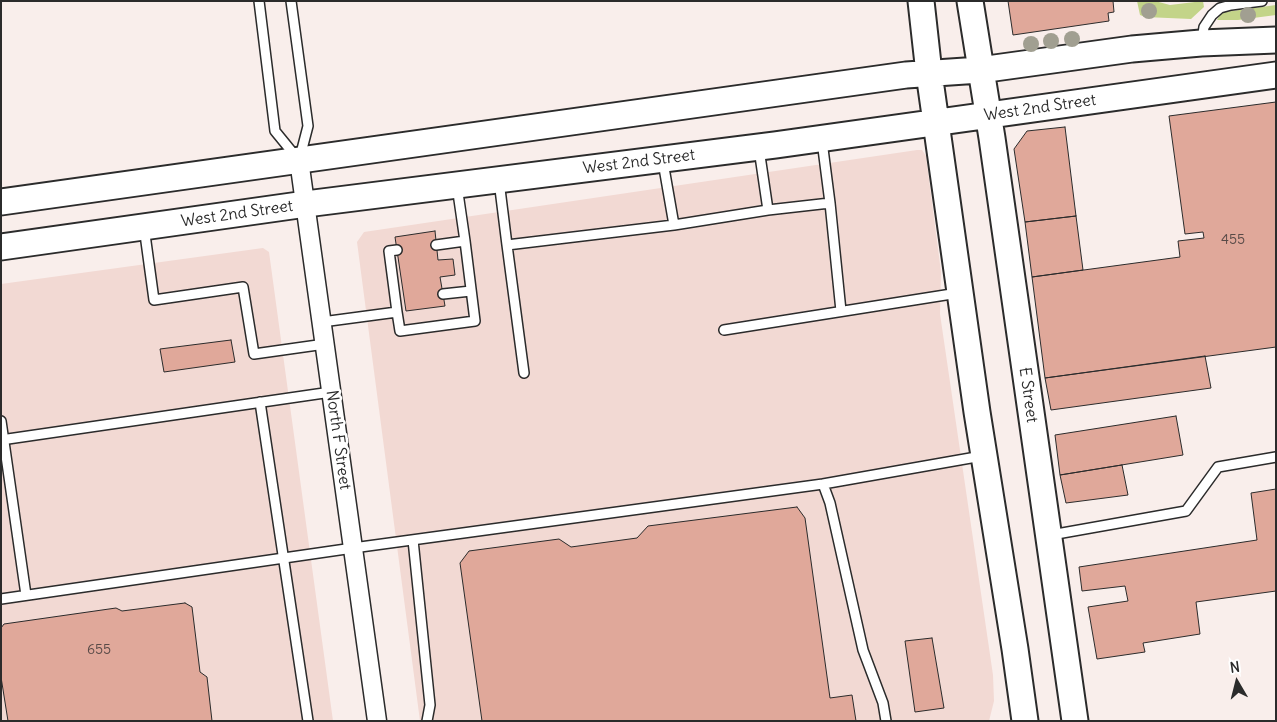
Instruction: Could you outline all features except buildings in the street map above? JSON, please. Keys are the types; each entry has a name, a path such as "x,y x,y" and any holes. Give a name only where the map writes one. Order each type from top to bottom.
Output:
{"main road":[{"path":"921,1 936,123 985,456 1016,649 1025,721"},
{"name":"E Street","path":"970,1 1075,721"},
{"path":"1,202 886,78 980,70 1132,49 1201,43 1276,40"},
{"path":"1207,84 1231,69 1276,61"},
{"name":"West 2nd Street","path":"1,247 306,204 936,123 1276,75"}],"street":[{"name":"North F Street","path":"299,160 377,721"}],"lane":[{"path":"258,1 275,130 299,160"},
{"path":"291,1 308,126 299,160"},
{"path":"1201,43 1204,27 1212,15 1220,8 1262,1"},
{"path":"822,138 841,311"},
{"path":"758,147 768,210"},
{"path":"663,159 674,225"},
{"path":"498,180 524,374"},
{"path":"397,250 389,251 400,300 397,312 400,331 475,321 457,185"},
{"path":"507,246 830,203"},
{"path":"144,227 154,300 243,287 254,354 325,344"},
{"path":"436,245 465,241"},
{"path":"443,294 471,291"},
{"path":"724,330 961,293"},
{"path":"322,322 397,312"},
{"path":"2,440 331,392"},
{"path":"260,402 308,721"},
{"path":"1,421 2,440 26,595"},
{"path":"1,598 823,484 985,456"},
{"path":"1048,535 1186,511 1218,467 1276,457"},
{"path":"823,484 830,503 864,650 883,703 886,721"},
{"path":"413,540 430,705 427,721"}],"shaded area":[{"path":"922,150 926,156 941,272 940,314 993,675 994,701 989,721 420,721 357,242 364,232"},
{"path":"263,248 269,252 333,721 1,721 1,284"}],"green space":[{"path":"1137,1 1155,1 1170,5 1203,1 1204,7 1191,19 1145,17 1140,15"},
{"path":"1276,5 1276,15 1238,20 1217,20 1225,12"}]}
